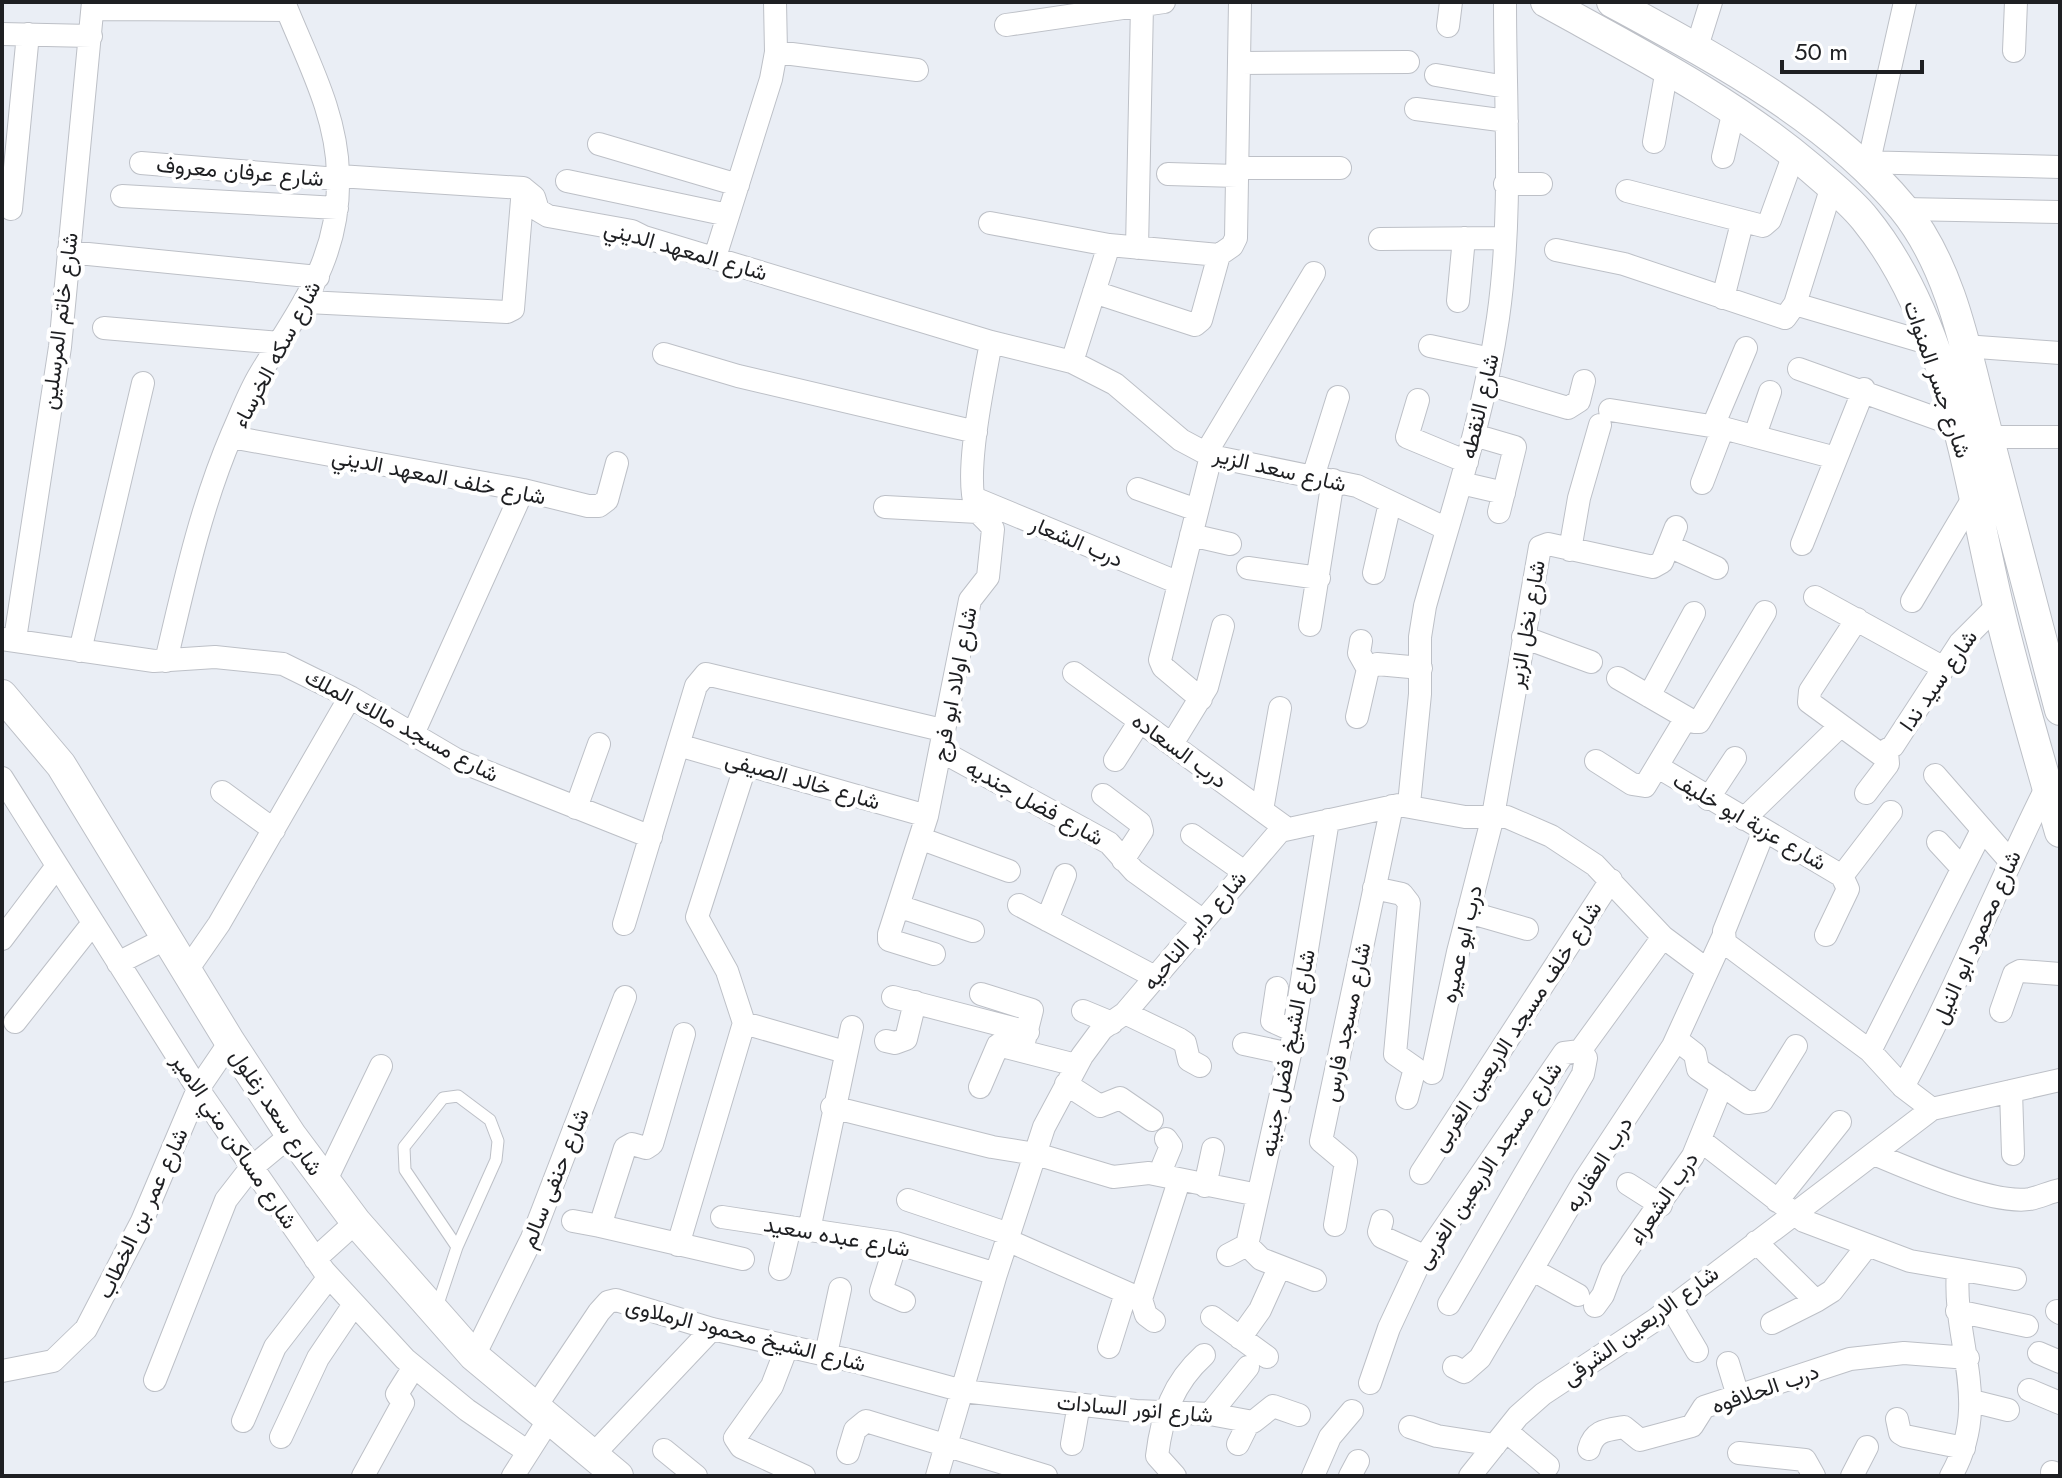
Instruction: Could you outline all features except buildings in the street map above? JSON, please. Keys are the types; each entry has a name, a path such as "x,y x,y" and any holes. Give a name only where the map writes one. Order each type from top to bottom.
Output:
{"street":[{"path":"715,257 758,126 776,52 775,2"},
{"path":"1006,25 1164,2"},
{"path":"990,223 1137,248 1219,255 1232,246 1236,238 1240,2"},
{"path":"1448,26 1451,2"},
{"name":"شارع النقطه","path":"1400,805 1421,668 1420,637 1425,606 1487,384 1503,274 1507,121 1505,2"},
{"name":"شارع جسر المنوات","path":"1546,2 1734,110 1832,186 1863,216 1884,244 1931,344 1957,423 1998,605 2060,832"},
{"name":"شارع جسر المنوات","path":"1612,2 1788,108 1863,162 1904,209 1940,272 1964,346 2056,679 2060,710"},
{"path":"1696,50 1711,2"},
{"path":"1905,2 1863,162 2060,167"},
{"path":"2014,51 2016,2"},
{"path":"1137,248 1142,5"},
{"path":"93,6 285,6"},
{"name":"شارع خاتم المرسلين","path":"9,639 60,347 93,6"},
{"name":"شارع سكه الخرساء","path":"166,661 207,500 259,376 307,302 318,277 337,208 336,140 320,88 285,6"},
{"path":"2,34 91,36"},
{"path":"11,209 28,34"},
{"path":"776,52 917,70"},
{"path":"1241,63 1408,62"},
{"path":"1654,142 1667,69"},
{"path":"1436,75 1506,87"},
{"path":"1416,109 1507,121"},
{"path":"1723,157 1734,110"},
{"path":"599,144 738,185"},
{"path":"1627,191 1763,226 1770,220 1794,154"},
{"name":"شارع عرفان معروف","path":"141,163 338,178"},
{"path":"1168,174 1340,168"},
{"path":"307,302 507,312 516,303 523,188 338,178"},
{"path":"567,181 728,215"},
{"path":"1505,184 1541,184"},
{"path":"1556,250 1624,264 1785,318 1795,304 1832,186"},
{"name":"شارع المعهد الديني","path":"523,188 534,197 538,210 548,216 632,231 991,342"},
{"path":"122,196 337,208"},
{"path":"1904,209 2058,212"},
{"path":"1723,298 1742,223"},
{"path":"1458,301 1464,238"},
{"path":"1380,239 1504,238"},
{"path":"1072,362 1109,245"},
{"path":"68,252 318,277"},
{"path":"1094,292 1195,325 1201,320 1219,255"},
{"path":"1201,699 1163,667 1160,660 1208,455 1314,273"},
{"path":"1795,304 1931,344"},
{"path":"104,328 280,343"},
{"name":"شارع سعد الزير","path":"991,342 1072,362 1115,384 1181,440 1208,455 1357,486 1447,529"},
{"name":"شارع اولاد ابو فرج","path":"934,954 889,940 922,839 970,600 988,577 991,561 993,529 976,505 976,432 991,342"},
{"path":"1430,346 1491,359"},
{"path":"1964,346 2060,353"},
{"path":"1702,483 1746,348"},
{"path":"664,354 738,376 976,432"},
{"path":"1799,369 1864,389 1988,437 2060,437"},
{"path":"1487,384 1568,408 1579,401 1584,381"},
{"path":"80,651 143,383"},
{"path":"1802,544 1864,389"},
{"path":"1755,435 1770,392"},
{"path":"1310,625 1319,578 1323,479 1338,397"},
{"path":"1418,400 1407,437 1464,473 1502,503 1515,447 1474,435"},
{"path":"1570,550 1579,498 1605,417 1718,427 1836,458"},
{"name":"شارع خلف المعهد الديني","path":"231,437 599,506 609,496 617,463"},
{"path":"1138,489 1197,510"},
{"path":"413,734 523,490"},
{"path":"1912,601 1975,495"},
{"path":"1374,573 1390,503"},
{"name":"درب الشعار","path":"885,507 976,505 1179,583"},
{"path":"1191,535 1230,544"},
{"name":"شارع نخل الزير","path":"1493,816 1540,547 1544,543 1653,567 1662,562 1672,537 1717,568"},
{"path":"1248,568 1319,578"},
{"path":"1815,597 1944,668"},
{"name":"شارع سيد ندا","path":"1857,619 1808,696 1815,708 1839,727 1875,752 1887,752 1972,630 1998,605"},
{"path":"1618,678 1686,718 1699,722 1765,612"},
{"path":"1649,696 1694,613"},
{"path":"1172,744 1201,699 1223,626"},
{"path":"1523,637 1591,662"},
{"name":"شارع مسجد مالك الملك","path":"9,639 166,661 215,657 268,661 313,677 457,760 651,837"},
{"path":"1357,717 1368,669 1359,653 1361,641"},
{"path":"1368,669 1377,664 1421,668"},
{"name":"شارع فضل جنديه","path":"624,924 696,686 699,679 712,673 942,741 1109,843 1123,860 1202,920"},
{"name":"درب السعاده","path":"1074,673 1286,828"},
{"name":"شارع سعد زغلول","path":"2,695 61,765 185,973 291,1135 356,1222 474,1356 610,1471"},
{"path":"185,973 219,924 350,697"},
{"path":"1262,810 1280,708"},
{"path":"1596,761 1639,788 1645,786 1686,718"},
{"path":"1115,760 1140,721"},
{"path":"1744,819 1839,727"},
{"path":"576,808 599,744"},
{"name":"شارع خالد الصيفى","path":"678,745 927,816"},
{"path":"1866,793 1888,764 1887,752"},
{"path":"1708,799 1735,758"},
{"path":"678,1245 744,1023 727,971 697,917 746,764"},
{"name":"شارع عزبة ابو خليف","path":"1658,767 1842,876 1848,889 1826,935"},
{"path":"1935,775 2010,861"},
{"name":"شارع مساكن مني الامير","path":"2,778 250,1169 322,1268 353,1306 414,1367 528,1452"},
{"name":"شارع محمود ابو النيل","path":"1903,1087 1943,1015 2010,861 2047,786"},
{"path":"222,792 274,830"},
{"name":"شارع فضل جنديه","path":"1103,795 1140,823 1142,831 1123,860"},
{"path":"1286,828 1400,805 1465,817 1493,816 1520,820 1575,850 1611,880 1663,937 1706,969"},
{"name":"شارع مسجد فارس","path":"1335,1225 1346,1162 1321,1141 1374,888 1400,805"},
{"name":"شارع عزبة ابو خليف","path":"1842,876 1891,812"},
{"name":"درب ابو عميره","path":"1432,1073 1493,816"},
{"name":"شارع الشيخ فضل جنينه","path":"1315,1280 1238,1250 1258,1195 1290,1054 1328,820"},
{"name":"شارع داير الناحيه","path":"937,1476 996,1274 1044,1127 1071,1075 1097,1034 1118,1018 1268,842 1286,828"},
{"path":"1870,1051 1982,830"},
{"name":"درب العقاربه","path":"1454,1367 1464,1372 1480,1358 1584,1181 1677,1040 1706,969 1723,937 1764,831"},
{"path":"1192,835 1243,871"},
{"path":"922,839 1009,871"},
{"path":"1938,842 1962,868"},
{"path":"2,939 57,866"},
{"path":"1047,920 1065,875"},
{"name":"شارع خلف مسجد الاربعين الغربى","path":"1421,1173 1611,880"},
{"path":"1374,888 1402,894 1409,903 1395,1054 1415,1068 1407,1098"},
{"path":"1019,905 1155,977"},
{"path":"898,906 973,931"},
{"path":"1468,912 1527,929"},
{"path":"15,1022 93,923"},
{"name":"شارع مسجد الاربعين الغربى","path":"1370,1383 1389,1328 1424,1256 1564,1053 1580,1051 1663,937"},
{"path":"1723,937 1725,943 1870,1051 1903,1087 1932,1109 2060,1080"},
{"path":"118,963 165,939"},
{"path":"2001,1011 2014,974 2020,971 2060,974"},
{"path":"1277,988 1272,1021 1294,1031"},
{"path":"981,994 1032,1010 1025,1042"},
{"name":"شارع حنفى سالم","path":"474,1356 532,1238 625,997"},
{"path":"886,1041 895,1043 906,1039 904,1000 1025,1042 1071,1075 1100,1106 1120,1098 1152,1120"},
{"path":"1083,1011 1118,1018 1179,1039 1185,1043 1189,1060 1200,1066"},
{"path":"744,1023 845,1052"},
{"path":"780,1269 800,1228 852,1027"},
{"path":"600,1226 625,1148 632,1144 646,1148 652,1144 684,1034"},
{"path":"1677,1040 1695,1054 1698,1069 1748,1103 1762,1101 1796,1046"},
{"name":"شارع عمر بن الخطاب","path":"2,1371 35,1367 53,1361 86,1329 142,1221 198,1089 230,1042"},
{"path":"980,1087 998,1045 1025,1042"},
{"path":"1244,1044 1290,1054"},
{"name":"شارع مسجد الاربعين الغربى","path":"1449,1304 1583,1074 1586,1058 1580,1051"},
{"path":"325,1182 381,1066"},
{"name":"درب الشعراء","path":"1533,1270 1586,1300 1603,1295 1612,1271 1661,1205 1700,1140 1722,1085"},
{"path":"2011,1091 2013,1154"},
{"path":"832,1107 992,1147 1036,1154 1113,1177 1169,1178 1258,1195"},
{"name":"شارع الاربعين الشرقى","path":"1471,1476 1500,1438 1543,1394 1671,1307 1794,1217 1932,1109"},
{"path":"1777,1201 1840,1122"},
{"path":"155,1380 217,1218 237,1183 291,1135"},
{"path":"1109,1347 1133,1296 1169,1178 1171,1146 1166,1139"},
{"path":"1700,1140 1794,1217 1910,1261 2015,1279"},
{"path":"1205,1186 1213,1149"},
{"path":"1874,1154 1965,1188 2014,1199 2029,1199 2060,1190"},
{"path":"1628,1184 1661,1205"},
{"path":"908,1200 1008,1237 1133,1296 1154,1321"},
{"name":"شارع عبده سعيد","path":"722,1217 896,1243 996,1274"},
{"path":"573,1221 743,1259"},
{"path":"1382,1221 1379,1232 1382,1237 1424,1256"},
{"path":"243,1421 275,1347 322,1268 356,1222"},
{"path":"1756,1242 1816,1301"},
{"path":"896,1243 881,1291 904,1301"},
{"path":"1772,1323 1832,1291 1867,1246"},
{"path":"1240,1338 1260,1310 1279,1268"},
{"path":"1951,1476 1964,1448 1972,1401 1968,1358 1957,1311 1958,1270"},
{"path":"826,1354 840,1289"},
{"name":"شارع الشيخ محمود الرملاوى","path":"541,1415 608,1302 616,1300 712,1329 826,1354 963,1391"},
{"path":"281,1437 318,1358 353,1306"},
{"path":"1671,1307 1697,1351"},
{"path":"1957,1311 2027,1326"},
{"path":"1210,1414 1257,1362 1240,1338 1212,1317"},
{"path":"610,1471 712,1329"},
{"path":"787,1347 772,1386 735,1438 741,1447 804,1476"},
{"name":"درب الحلافوه","path":"1589,1449 1592,1440 1604,1430 1624,1427 1640,1440 1692,1426 1704,1407 1850,1359 1904,1353 1968,1358"},
{"path":"1175,1476 1157,1456 1165,1413 1173,1389 1185,1371 1204,1355"},
{"path":"1728,1363 1738,1396"},
{"path":"363,1476 402,1404 397,1394 414,1367"},
{"path":"2029,1390 2060,1403"},
{"name":"شارع انور السادات","path":"963,1391 1165,1413 1210,1414 1249,1422"},
{"path":"1972,1401 2008,1410"},
{"path":"1072,1444 1079,1404"},
{"path":"1238,1444 1249,1422 1260,1419 1273,1406 1299,1415"},
{"path":"1313,1476 1330,1437 1352,1411"},
{"path":"513,1476 528,1452 541,1415"},
{"path":"1897,1419 1897,1428 1905,1436 1964,1448"},
{"path":"848,1453 855,1430 866,1421 1046,1476"},
{"path":"1410,1427 1437,1436 1500,1438 1548,1466"},
{"path":"1852,1476 1867,1447"},
{"path":"664,1450 696,1476"},
{"path":"1739,1453 1805,1460 1814,1476"}],"lane":[{"path":"435,1314 457,1247 496,1160 498,1141 490,1120 458,1096 443,1098 404,1147 405,1170 457,1247"}]}
